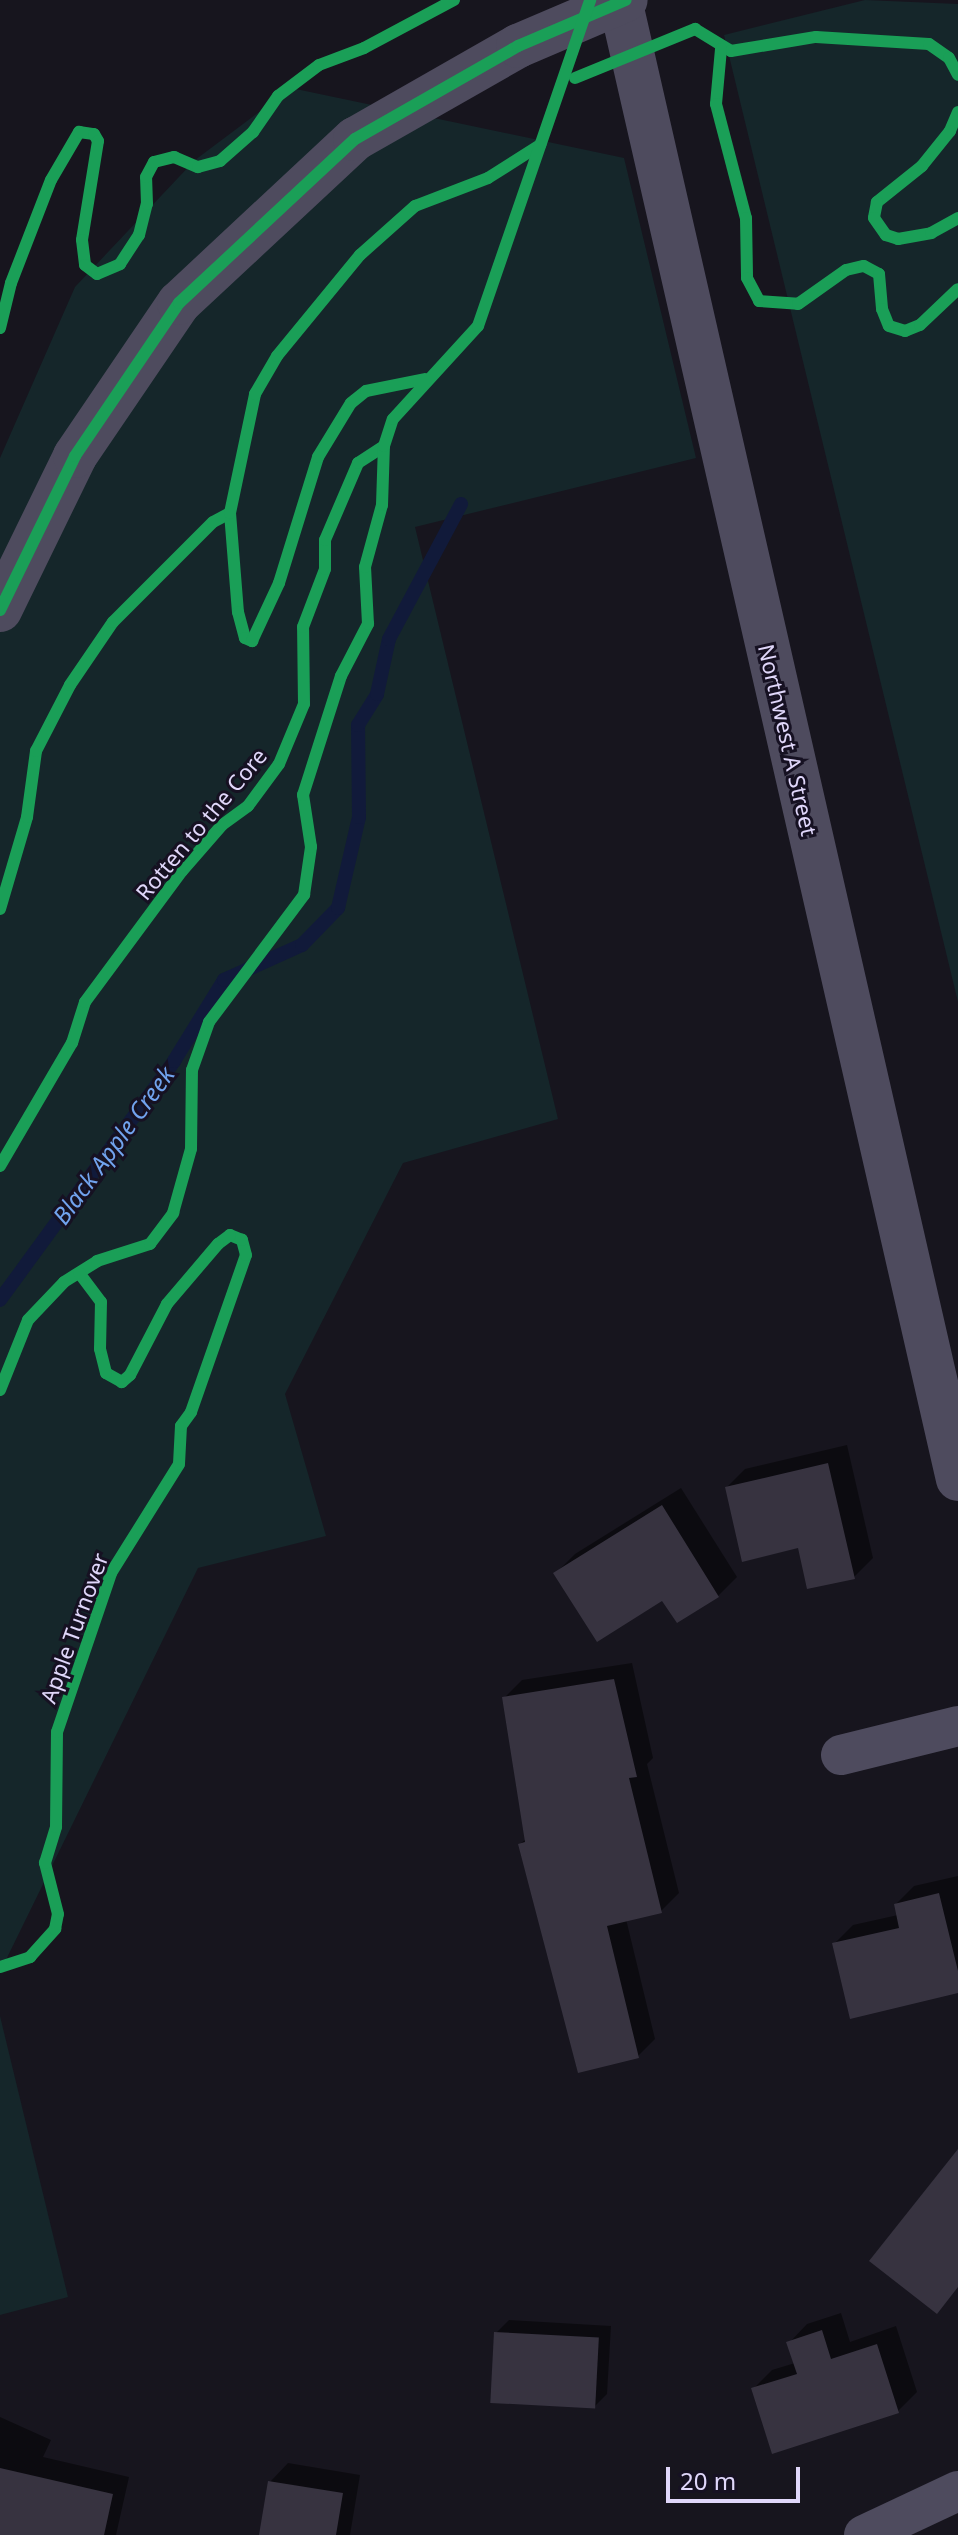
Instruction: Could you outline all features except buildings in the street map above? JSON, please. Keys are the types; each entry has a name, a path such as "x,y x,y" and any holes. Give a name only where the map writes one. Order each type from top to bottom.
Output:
{"street":[{"path":"0,610 75,456 179,303 355,139 518,46 622,1"},
{"name":"Northwest A Street","path":"622,1 958,1479"},
{"path":"841,1755 958,1726"},
{"path":"864,2535 958,2491"}],"shaded area":[{"path":"865,0 958,4 958,1002 724,35"},
{"path":"291,88 624,158 696,458 415,527 558,1119 403,1163 285,1394 326,1536 198,1568 0,1972 0,458 75,287 195,160"},
{"path":"0,2016 68,2297 0,2315"}],"waterway":[{"name":"Black Apple Creek","path":"0,1300 174,1061 224,980 302,945 338,908 359,817 358,725 377,694 389,639 461,504"}],"cycle path":[{"path":"0,328 11,283 51,180 79,132 94,134 98,141 82,240 85,265 97,274 120,264 139,235 147,204 146,177 154,162 174,157 198,167 220,161 253,132 278,96 319,65 364,48 454,0"},
{"path":"0,1390 28,1320 64,1282 97,1261 150,1244 173,1213 191,1149 192,1070 209,1022 304,895 311,847 303,795 341,676 368,624 365,567 382,505 384,446 393,419 478,326 590,0"},
{"path":"0,610 75,456 179,303 355,139 518,46 626,0"},
{"path":"695,29 731,51 816,37 929,44 949,58 958,75"},
{"path":"575,78 695,29"},
{"path":"721,49 716,104 746,218 747,278 759,301 798,304 846,270 864,266 879,274 882,309 889,326 905,331 920,325 958,289"},
{"path":"958,112 950,131 922,166 877,202 874,218 886,235 898,239 931,233 958,218"},
{"path":"0,909 27,817 36,751 70,685 113,622 213,522 230,513 255,394 277,356 360,255 415,206 488,178 540,145"},
{"path":"230,513 238,612 245,638 252,641 279,583 318,457 351,403 366,391 425,379"},
{"name":"Rotten to the Core","path":"0,1166 72,1043 85,1002 182,871 222,825 248,806 279,764 304,704 303,627 325,569 325,540 358,463 384,446"},
{"name":"Apple Turnover","path":"0,1967 30,1957 55,1929 58,1914 45,1863 56,1827 57,1732 111,1573 179,1464 181,1426 191,1412 246,1255 242,1240 230,1235 218,1244 167,1304 130,1375 122,1382 106,1373 100,1349 101,1302 79,1273"}]}
